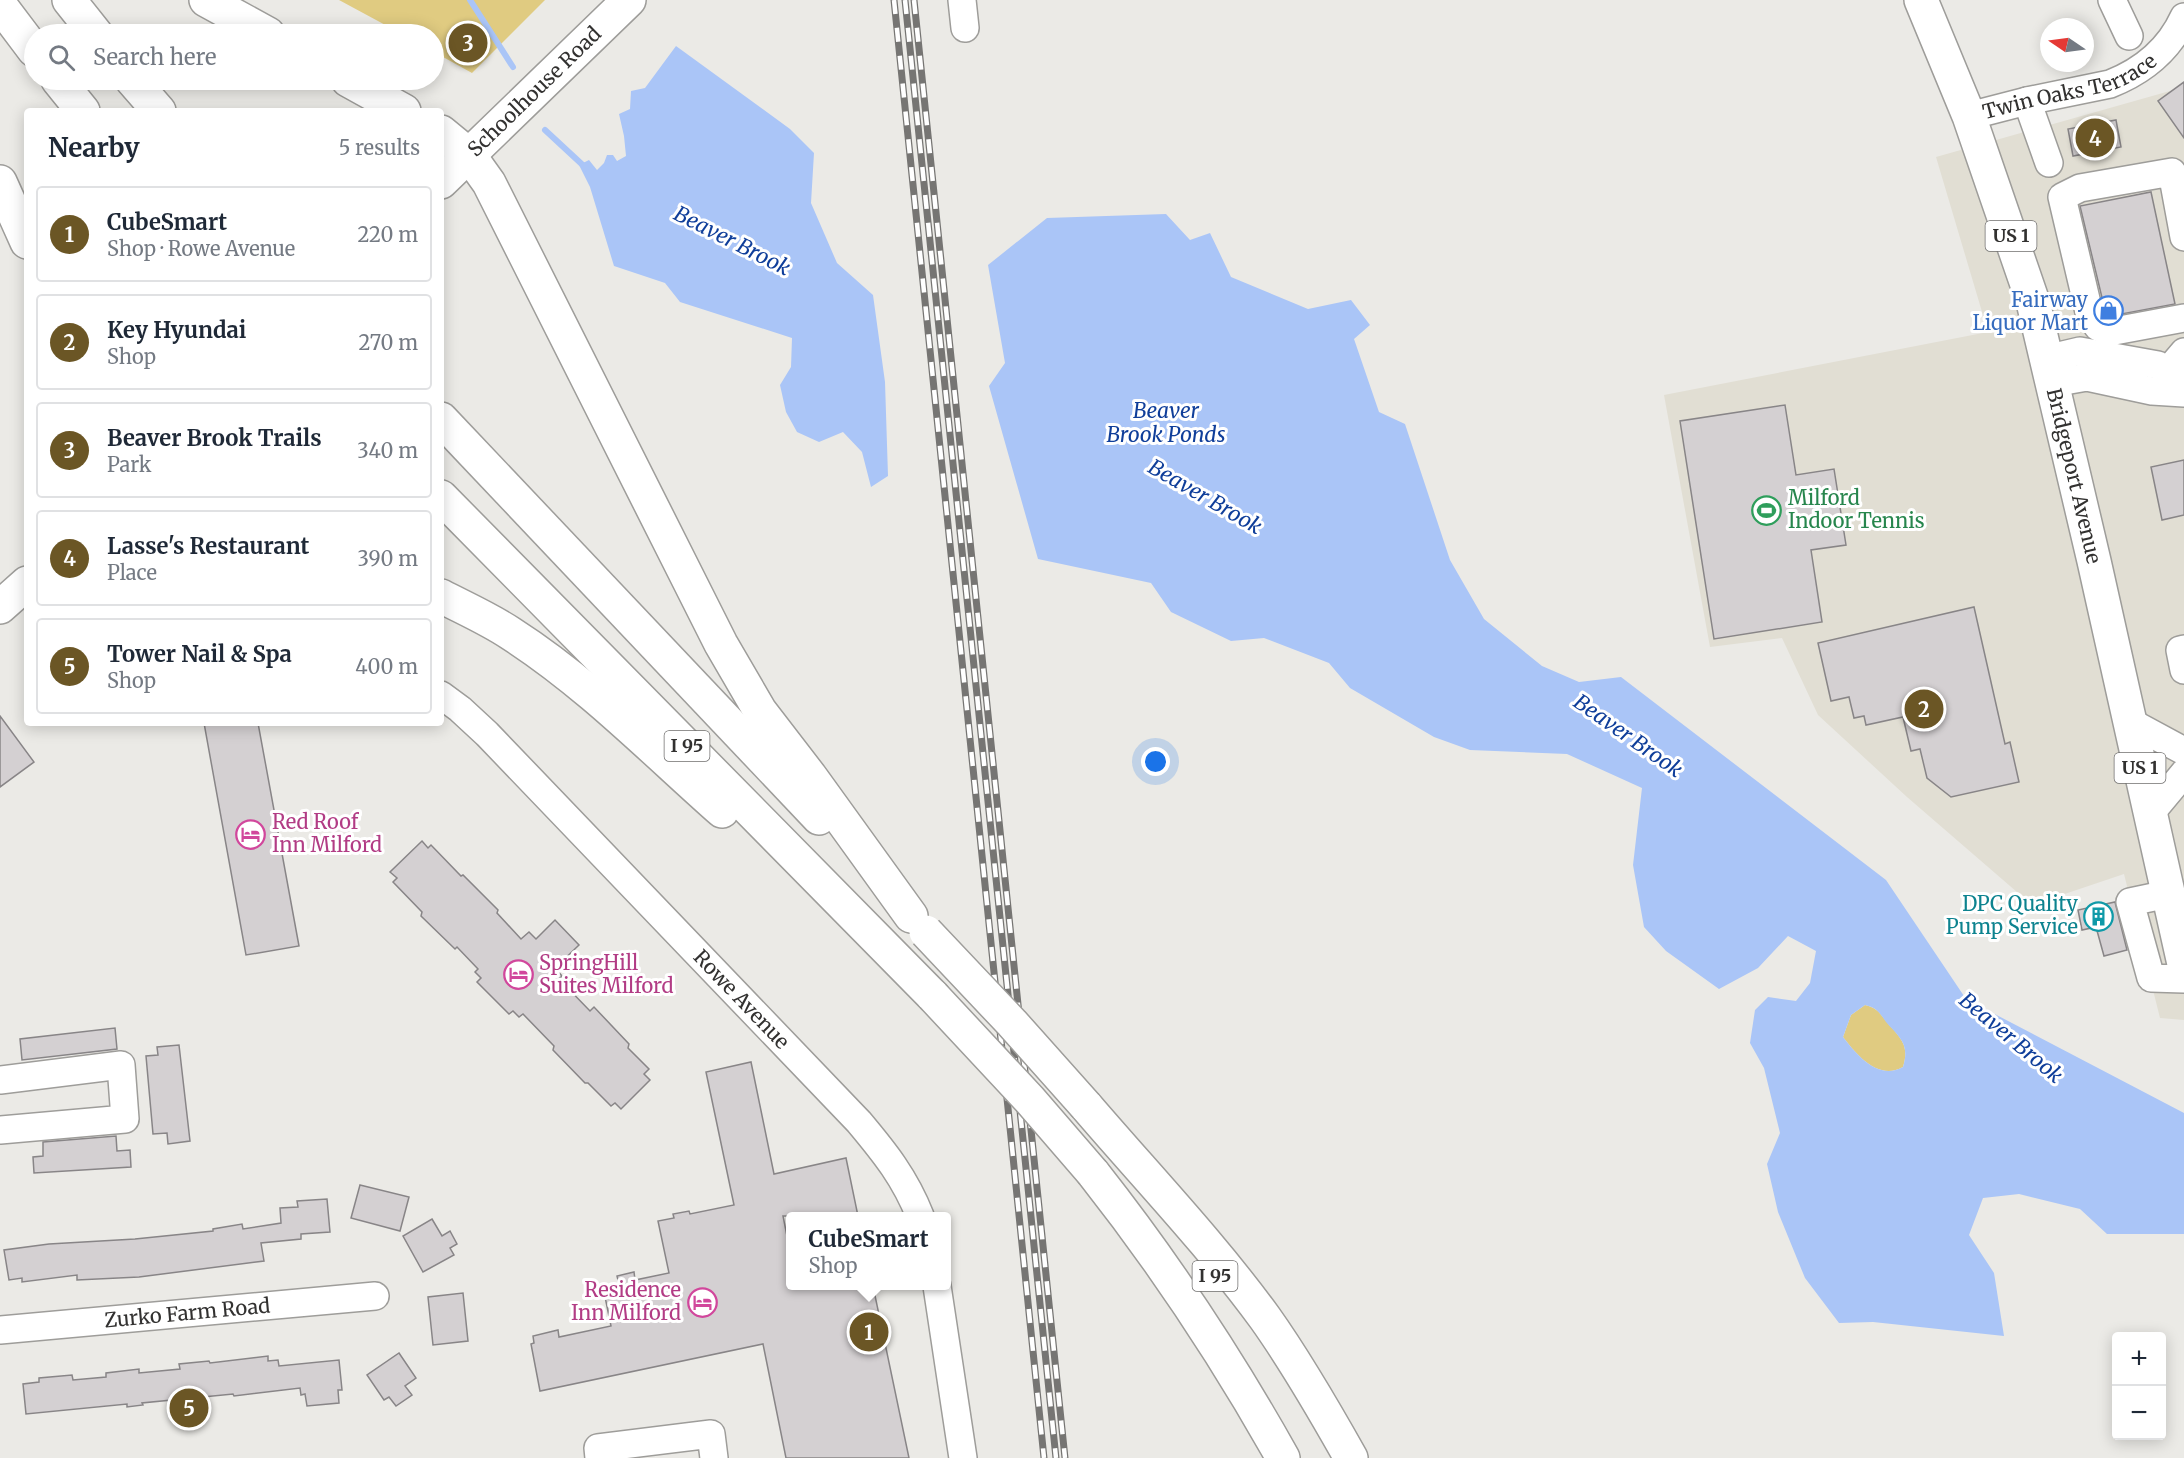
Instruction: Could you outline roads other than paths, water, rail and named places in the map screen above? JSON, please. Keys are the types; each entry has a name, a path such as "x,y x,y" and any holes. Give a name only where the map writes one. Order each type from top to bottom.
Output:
{"main road":[{"path":"69,0 88,24"},
{"path":"206,0 250,24"},
{"name":"Schoolhouse Road","path":"444,179 629,0"},
{"name":"Bridgeport Avenue","path":"1921,0 1969,116 2033,302 2184,964"},
{"path":"0,5 24,37"},
{"path":"66,90 81,108"},
{"path":"141,90 156,108"},
{"path":"366,90 399,108"},
{"path":"444,134 469,155 489,183 721,644 760,711 919,924"},
{"path":"0,182 24,235"},
{"name":"I 95","path":"444,422 1012,1023 1086,1106 1134,1165 1211,1270 1250,1328 1325,1458"},
{"name":"I 95","path":"444,500 933,996 1030,1100 1093,1173 1187,1300 1284,1458"},
{"path":"0,607 24,586"},
{"path":"444,598 510,633 578,683 762,845 876,938"},
{"path":"1086,1106 1221,1263 1265,1319 1306,1380 1350,1458"},
{"path":"1093,1173 1247,1434 1258,1458"}],"street":[{"path":"962,0 965,28"},
{"path":"2112,0 2129,36"},
{"name":"Twin Oaks Terrace","path":"1969,116 2110,84 2135,73 2163,50 2184,17"},
{"path":"2027,101 2049,163"},
{"path":"2184,237 2180,198 2172,172 2080,188 2062,197 2089,312 2098,327 2109,332 2184,318"},
{"path":"2049,371 2080,351 2178,370"},
{"path":"2049,371 2152,391 2184,393"},
{"path":"2184,649 2180,650 2184,670"},
{"name":"Rowe Avenue","path":"444,697 487,734 859,1122 894,1165 918,1212"},
{"path":"2130,722 2184,751"},
{"path":"2150,814 2184,773"},
{"path":"2168,894 2130,902 2151,978 2184,979"},
{"path":"0,1080 121,1065 125,1119 0,1130"},
{"path":"939,1290 963,1458"},
{"name":"Zurko Farm Road","path":"0,1330 375,1296"},
{"path":"599,1458 598,1448 711,1434 714,1458"}],"water":[{"path":"676,46 790,129 814,153 811,203 837,263 873,295 885,382 888,476 871,487 862,452 843,432 819,442 797,432 786,412 780,385 791,367 792,338 680,302 665,283 614,266 590,187 579,165 589,160 597,170 604,163 607,155 613,155 617,161 626,156 619,114 630,109 631,91 645,88"},
{"name":"Beaver Brook Ponds","path":"1166,214 1190,240 1210,233 1231,277 1308,309 1351,300 1370,325 1354,339 1379,412 1405,424 1450,560 1484,619 1542,666 1579,682 1621,677 1886,880 1966,999 2184,1113 2184,1234 2107,1234 2080,1209 2019,1194 1983,1198 1969,1235 1994,1273 2004,1336 1873,1322 1839,1323 1805,1278 1778,1212 1767,1164 1780,1133 1764,1068 1750,1043 1755,1010 1768,997 1796,1001 1810,983 1816,951 1788,936 1758,968 1719,989 1666,951 1644,927 1633,865 1642,788 1567,754 1470,750 1434,737 1350,688 1329,663 1264,638 1231,641 1171,612 1151,583 1038,559 989,386 1005,363 988,265 1047,218","holes":["1865,1005 1875,1009 1899,1037 1905,1053 1903,1067 1885,1071 1877,1068 1862,1058 1843,1037 1851,1015"]}],"waterway":[{"name":"Beaver Brook","path":"470,0 513,67"},
{"name":"Beaver Brook","path":"545,130 586,168"}],"railway":[{"path":"894,0 1044,1458"},
{"path":"905,0 1056,1458"},
{"path":"914,0 1065,1458"}],"place":[{"name":"Beaver Brook Trails","path":"468,43"},
{"name":"Lasse's Restaurant","path":"2095,138"},
{"name":"Fairway Liquor Mart","path":"2109,311"},
{"name":"Milford Indoor Tennis","path":"1767,510"},
{"name":"Key Hyundai","path":"1924,709"},
{"name":"Red Roof Inn Milford","path":"251,834"},
{"name":"DPC Quality Pump Service","path":"2099,916"},
{"name":"SpringHill Suites Milford","path":"518,974"},
{"name":"Residence Inn Milford","path":"702,1302"},
{"name":"CubeSmart","path":"869,1332"},
{"name":"Tower Nail & Spa","path":"189,1408"}]}
